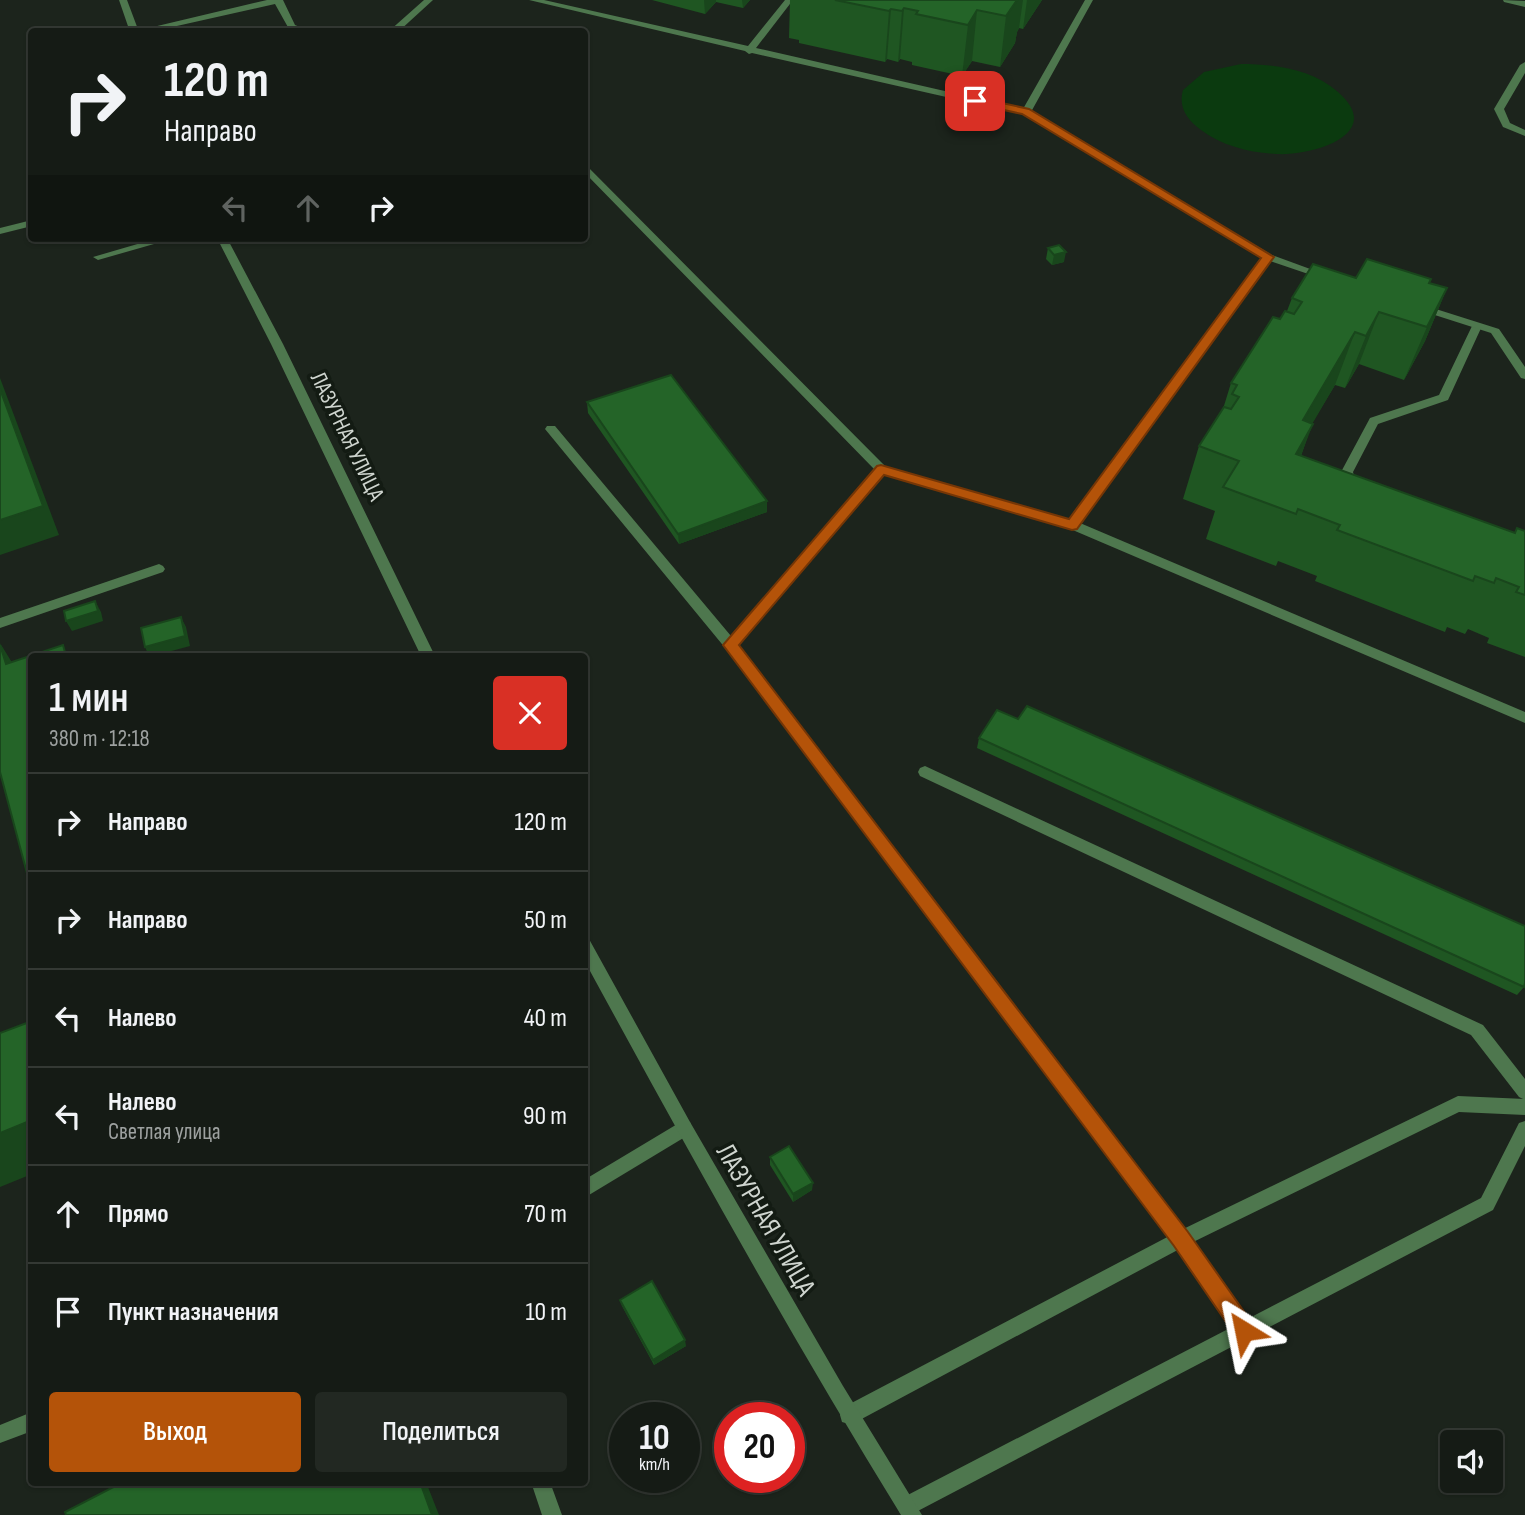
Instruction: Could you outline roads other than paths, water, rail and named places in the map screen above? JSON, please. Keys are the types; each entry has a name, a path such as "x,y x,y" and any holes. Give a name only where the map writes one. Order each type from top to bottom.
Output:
{"street":[{"path":"123,0 134,28"},
{"path":"154,28 278,0 292,27 295,28"},
{"path":"396,28 429,0"},
{"path":"533,0 1026,112 1268,257 1333,279"},
{"path":"749,51 789,0"},
{"path":"1026,112 1089,0"},
{"path":"1507,0 1525,4"},
{"path":"1525,65 1499,109 1506,125 1525,134"},
{"path":"588,170 881,469 1072,525 1525,718"},
{"path":"0,231 28,224"},
{"path":"98,257 155,242"},
{"name":"ЛАЗУРНАЯ УЛИЦА","path":"224,242 277,344 427,653"},
{"path":"1072,525 1268,257"},
{"path":"1412,304 1495,331 1525,375"},
{"path":"1363,500 1352,492 1347,472 1374,421 1444,397 1477,326"},
{"path":"551,429 731,645 1181,1239 1244,1331"},
{"path":"731,645 881,469"},
{"path":"0,622 159,569"},
{"path":"925,772 1477,1030 1525,1092"},
{"name":"ЛАЗУРНАЯ УЛИЦА","path":"588,951 684,1128 849,1415 909,1511"},
{"path":"849,1415 1181,1239 1458,1104 1525,1107"},
{"path":"588,1188 684,1128"},
{"path":"909,1511 1487,1204 1525,1129"},
{"path":"0,1434 28,1423"},
{"path":"541,1486 552,1515"}]}
